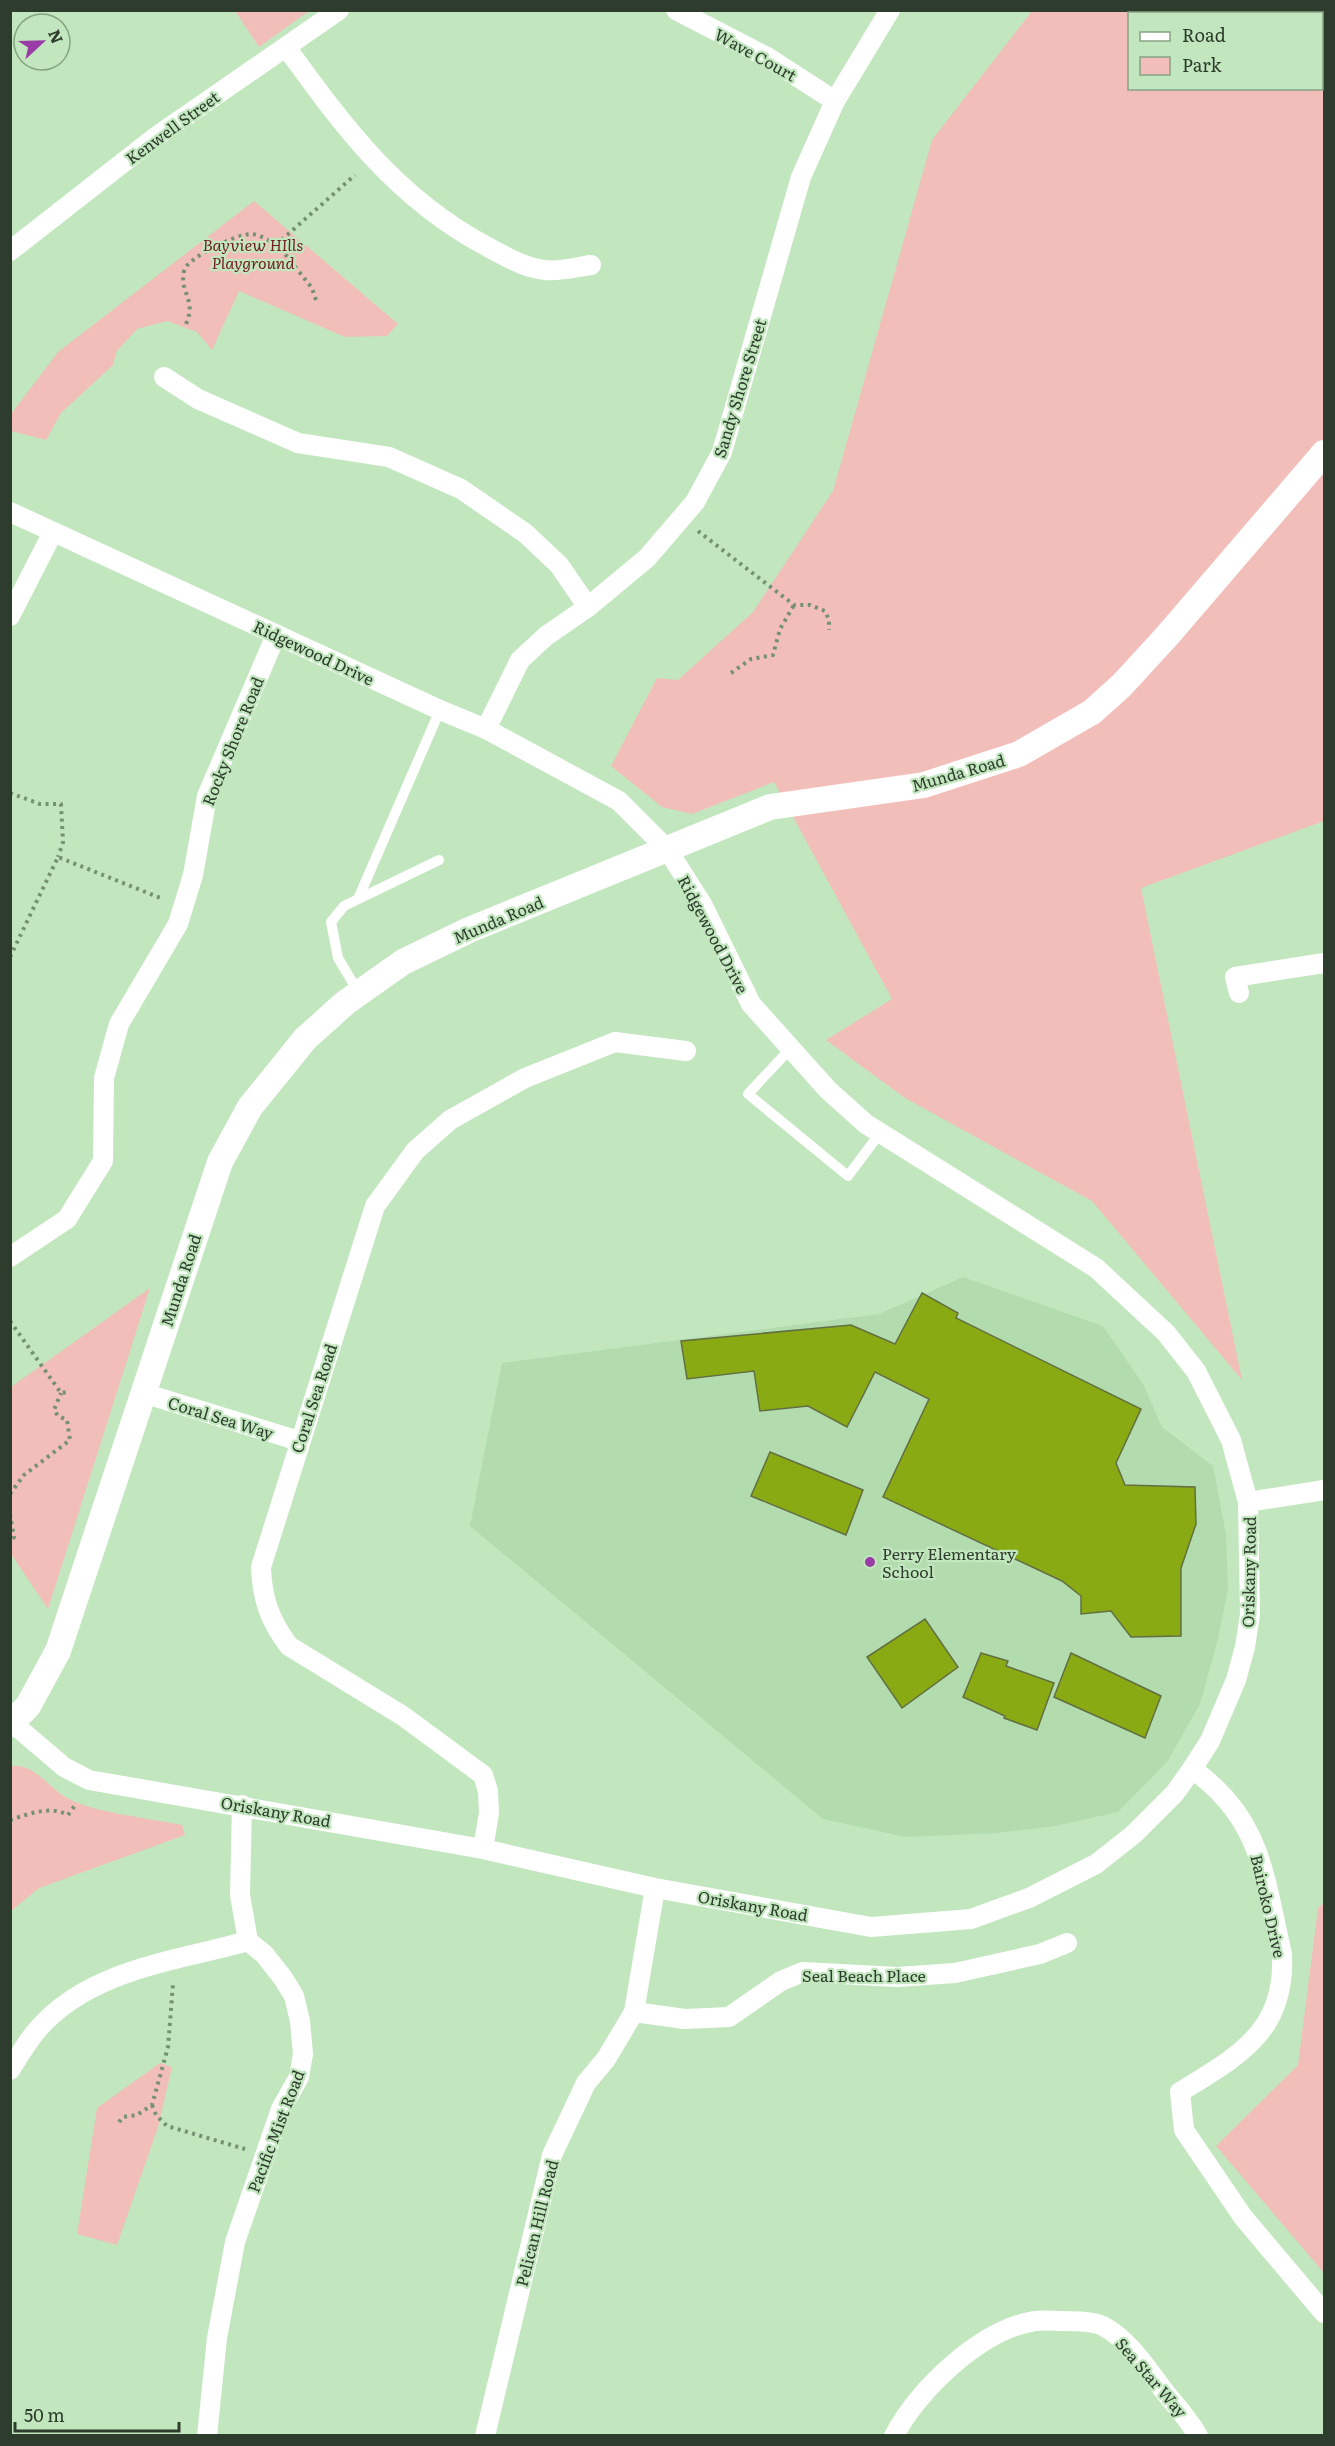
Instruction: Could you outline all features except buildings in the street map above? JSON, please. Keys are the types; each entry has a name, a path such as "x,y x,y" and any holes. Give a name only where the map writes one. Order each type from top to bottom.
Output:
{"street":[{"name":"Kenwell Street","path":"10,251 157,136 339,10"},
{"name":"Wave Court","path":"675,10 767,57 835,101"},
{"name":"Sandy Shore Street","path":"486,729 520,660 546,636 588,607 654,550 695,502 722,452 801,177 835,101 888,13"},
{"path":"286,47 340,122 396,182 442,220 519,263 546,271 591,265"},
{"path":"164,377 198,399 298,444 388,457 461,489 534,541 559,565 588,607"},
{"name":"Munda Road","path":"11,1722 28,1706 58,1651 220,1162 250,1107 305,1039 359,993 403,962 469,930 770,807 924,785 1019,754 1092,712 1122,685 1324,453"},
{"name":"Ridgewood Drive","path":"10,512 486,729 619,801 667,849 702,904 751,1004 828,1090 866,1124 1096,1268 1166,1333 1196,1371 1231,1440 1248,1502"},
{"path":"10,616 53,532"},
{"name":"Rocky Shore Road","path":"10,1257 67,1219 103,1161 104,1078 119,1024 178,924 193,875 207,796 276,635"},
{"path":"1239,993 1235,977 1324,963"},
{"name":"Coral Sea Road","path":"483,1849 489,1813 488,1791 483,1775 403,1716 289,1646 276,1629 266,1608 261,1567 375,1206 415,1151 450,1120 525,1078 615,1042 686,1051"},
{"name":"Coral Sea Way","path":"143,1393 299,1441"},
{"path":"1248,1502 1324,1490"},
{"name":"Oriskany Road","path":"11,1722 64,1767 89,1780 483,1849 655,1888 871,1927 971,1919 1029,1898 1096,1864 1155,1814 1192,1769 1224,1711 1245,1647 1250,1614 1248,1502"},
{"name":"Bairoko Drive","path":"1192,1769 1221,1792 1233,1805 1253,1839 1282,1954 1283,1970 1282,1985 1275,2007 1256,2039 1235,2058 1180,2092 1184,2130 1243,2217 1324,2313"},
{"path":"10,2070 39,2028 66,2003 94,1986 134,1970 248,1941 240,1895 242,1805"},
{"name":"Pelican Hill Road","path":"485,2436 552,2155 586,2083 606,2059 634,2012 655,1888"},
{"name":"Pacific Mist Road","path":"207,2436 216,2338 235,2242 281,2109 299,2077 303,2054 300,2021 294,1996 270,1962 248,1941"},
{"name":"Seal Beach Place","path":"634,2012 686,2019 729,2017 781,1981 802,1972 897,1977 955,1973 1040,1954 1067,1943"},
{"name":"Sea Star Way","path":"894,2436 906,2412 960,2358 1010,2329 1035,2321 1070,2321 1102,2325 1120,2338 1187,2417 1198,2436"}],"lane":[{"path":"358,899 440,710"},
{"path":"359,993 338,958 331,922 344,906 440,860"},
{"path":"790,1049 748,1094 848,1176 880,1132"}],"path":[{"path":"277,244 354,176"},
{"path":"186,324 191,304 182,280 184,268 191,260 236,237 252,234 277,244 312,288 316,300"},
{"path":"698,531 794,604 810,605 825,610 829,620 829,630"},
{"path":"731,673 751,659 773,655 780,629 794,604"},
{"path":"10,793 40,804 61,804 63,842 10,957"},
{"path":"58,857 163,899"},
{"path":"10,1321 61,1393"},
{"path":"61,1393 67,1392"},
{"path":"10,1494 24,1475 70,1440 67,1420 58,1416 54,1410 61,1393"},
{"path":"10,1514 14,1537 10,1544"},
{"path":"10,1821 48,1810 62,1811 68,1815 76,1804"},
{"path":"173,1984 168,2047 152,2104 156,2115 167,2126 245,2149"},
{"path":"119,2122 123,2117 137,2115 152,2104"}],"shaded area":[{"name":"Perry Elementary School","path":"963,1277 1103,1326 1143,1384 1162,1427 1213,1466 1226,1534 1228,1590 1217,1643 1200,1704 1167,1762 1118,1812 1055,1826 998,1833 906,1837 823,1819 470,1526 502,1363 879,1314"}],"green space":[{"path":"235,11 309,11 259,47"},
{"path":"1032,11 1324,11 1324,821 1141,888 1242,1380 1092,1201 905,1098 826,1040 892,999 774,782 692,814 662,807 611,766 657,678 678,680 753,612 833,491 932,140"},
{"name":"Bayview HIlls Playground","path":"254,201 398,324 387,336 345,337 239,291 212,350 197,332 167,321 137,329 116,352 113,365 61,413 46,440 11,431 11,414 58,352"},
{"path":"150,1288 48,1609 11,1554 11,1387"},
{"path":"11,1766 27,1768 65,1797 77,1803 106,1811 182,1825 185,1835 39,1888 11,1911"},
{"path":"1324,1903 1324,2273 1216,2146 1298,2065 1318,1908"},
{"path":"160,2063 172,2067 158,2127 117,2245 77,2234 97,2108"}],"place":[{"name":"Perry Elementary School","path":"870,1562"}]}
